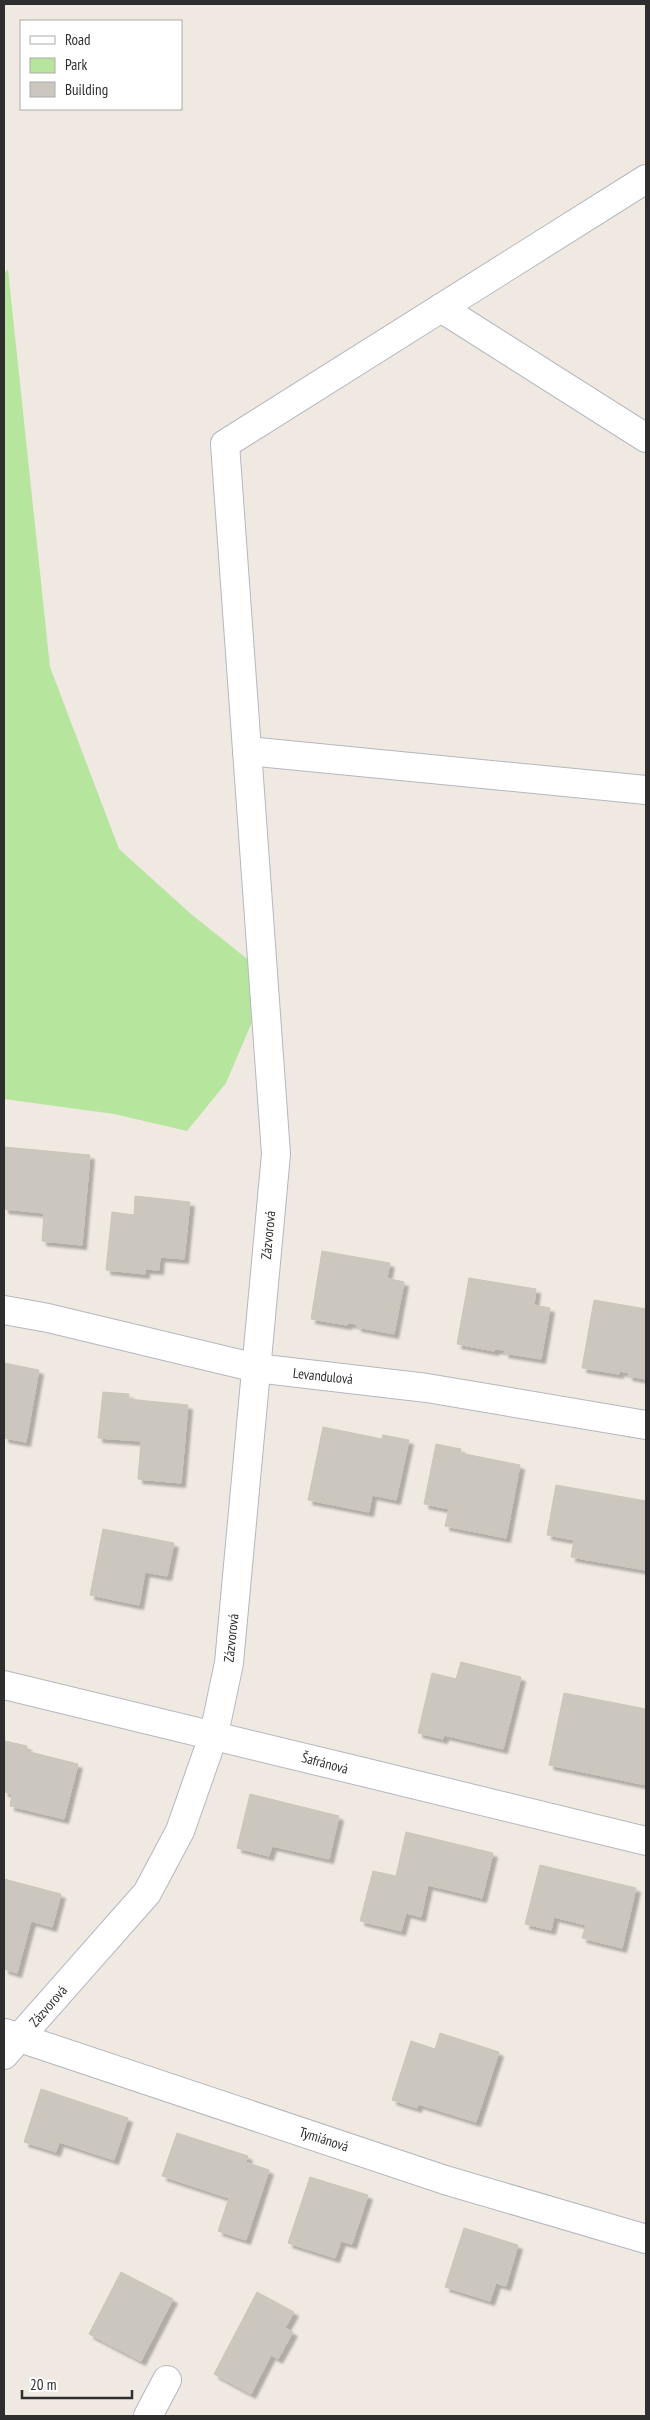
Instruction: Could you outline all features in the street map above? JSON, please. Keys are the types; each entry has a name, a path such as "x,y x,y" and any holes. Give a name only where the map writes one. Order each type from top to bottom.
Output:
{"street":[{"path":"646,179 440,308 646,438"},
{"name":"Zázvorová","path":"9,2042 148,1893 180,1831 214,1734 229,1663 276,1154 225,444 440,308"},
{"path":"247,752 646,790"},
{"name":"Levandulová","path":"4,1310 48,1318 256,1368 427,1388 646,1426"},
{"name":"Šafránová","path":"4,1685 214,1734 400,1783 646,1841"},
{"name":"Tymiánová","path":"9,2042 445,2180 646,2239"},
{"path":"148,2416 167,2380"}],"green space":[{"path":"8,270 50,667 119,849 191,914 251,962 255,1015 226,1083 187,1131 114,1114 4,1099 4,273"}],"building":[{"path":"4,1147 90,1155 82,1245 42,1241 44,1213 4,1209"},
{"path":"135,1196 190,1202 184,1259 160,1257 159,1270 145,1269 145,1274 106,1270 112,1212 134,1215"},
{"path":"322,1251 390,1263 387,1278 404,1282 394,1334 357,1327 357,1324 348,1323 347,1325 311,1319"},
{"path":"469,1278 536,1289 534,1305 550,1308 541,1359 504,1353 505,1350 495,1349 494,1351 457,1344"},
{"path":"594,1300 646,1309 646,1379 628,1376 629,1373 619,1371 619,1374 582,1368"},
{"path":"4,1363 39,1370 26,1442 4,1438"},
{"path":"103,1392 129,1394 128,1399 188,1405 181,1483 138,1479 141,1441 98,1438"},
{"path":"323,1427 382,1439 383,1435 409,1440 396,1500 372,1495 369,1512 308,1500"},
{"path":"436,1444 461,1449 460,1453 520,1465 506,1538 445,1526 449,1509 424,1504"},
{"path":"556,1485 646,1501 645,1570 571,1557 574,1540 547,1535"},
{"path":"103,1529 174,1543 167,1576 145,1572 139,1605 90,1595"},
{"path":"461,1662 521,1677 503,1749 444,1735 443,1739 418,1733 432,1673 456,1679"},
{"path":"564,1693 646,1709 646,1785 549,1765"},
{"path":"5,1741 27,1746 26,1751 78,1764 64,1819 10,1806 12,1794 4,1792"},
{"path":"250,1794 339,1816 329,1859 272,1846 269,1856 237,1848"},
{"path":"406,1832 493,1853 482,1898 428,1885 421,1917 406,1913 401,1931 360,1921 373,1871 396,1876"},
{"path":"540,1865 636,1888 622,1948 582,1938 586,1925 554,1917 551,1930 525,1924"},
{"path":"4,1879 61,1894 52,1927 31,1921 17,1973 4,1969"},
{"path":"440,2033 499,2052 476,2122 418,2104 417,2108 392,2100 411,2041 435,2049"},
{"path":"41,2089 128,2118 114,2160 59,2142 56,2152 24,2142"},
{"path":"177,2133 248,2156 246,2162 269,2170 246,2240 218,2231 229,2198 162,2176"},
{"path":"310,2177 368,2195 352,2244 341,2241 335,2258 288,2243"},
{"path":"464,2228 518,2245 506,2286 496,2283 490,2301 445,2287"},
{"path":"121,2272 173,2299 141,2361 89,2334"},
{"path":"257,2292 294,2312 285,2328 293,2332 278,2359 271,2355 251,2394 214,2374"}]}
